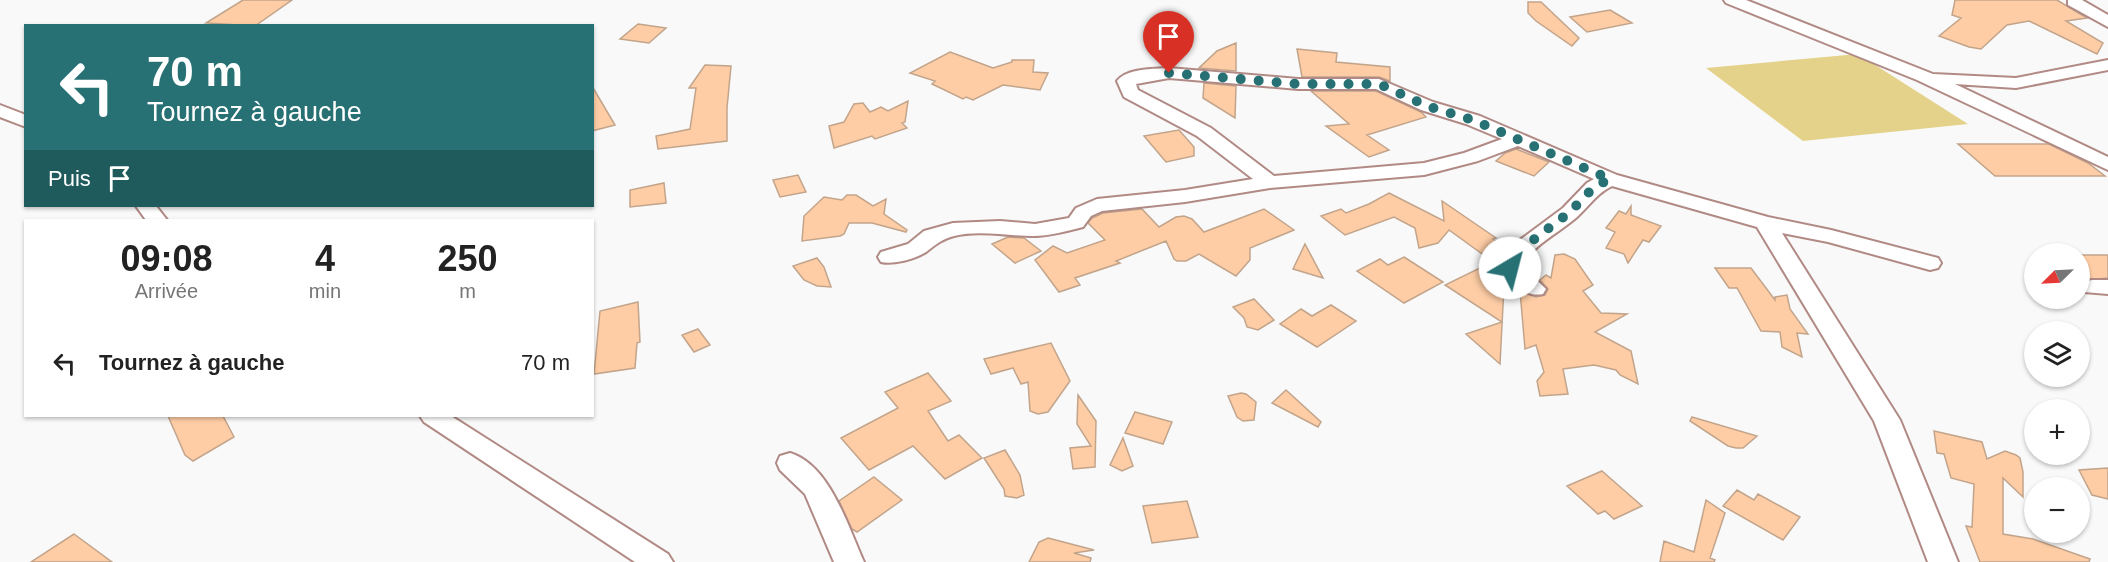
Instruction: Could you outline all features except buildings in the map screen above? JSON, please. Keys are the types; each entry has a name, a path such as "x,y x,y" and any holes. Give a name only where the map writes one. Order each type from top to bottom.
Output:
{"street":[{"path":"1732,0 1923,76 2108,164"},
{"path":"2074,2 2108,22"},
{"path":"1923,76 2016,83 2108,65"},
{"path":"1270,182 1204,132 1130,93 1126,81 1145,75 1169,73 1298,84 1379,84 1427,106 1473,120 1610,179 1765,223 1831,236 1930,263"},
{"path":"0,111 24,121"},
{"path":"889,257 916,249 932,236 953,229 1000,227 1035,230 1076,223 1083,212 1097,205 1157,200 1270,182 1424,169 1471,157 1518,140"},
{"path":"1535,289 1510,268 1516,253 1570,212 1594,187 1610,179"},
{"path":"1765,223 1887,420 1943,562"},
{"path":"435,417 658,562"},
{"path":"790,463 816,488 849,562"}],"shaded area":[{"path":"1858,54 1968,124 1803,141 1706,68"}],"route":[{"path":"1169,73 1298,84 1379,84 1427,106 1473,120 1610,179 1594,187 1570,212 1516,253 1510,268"}]}
